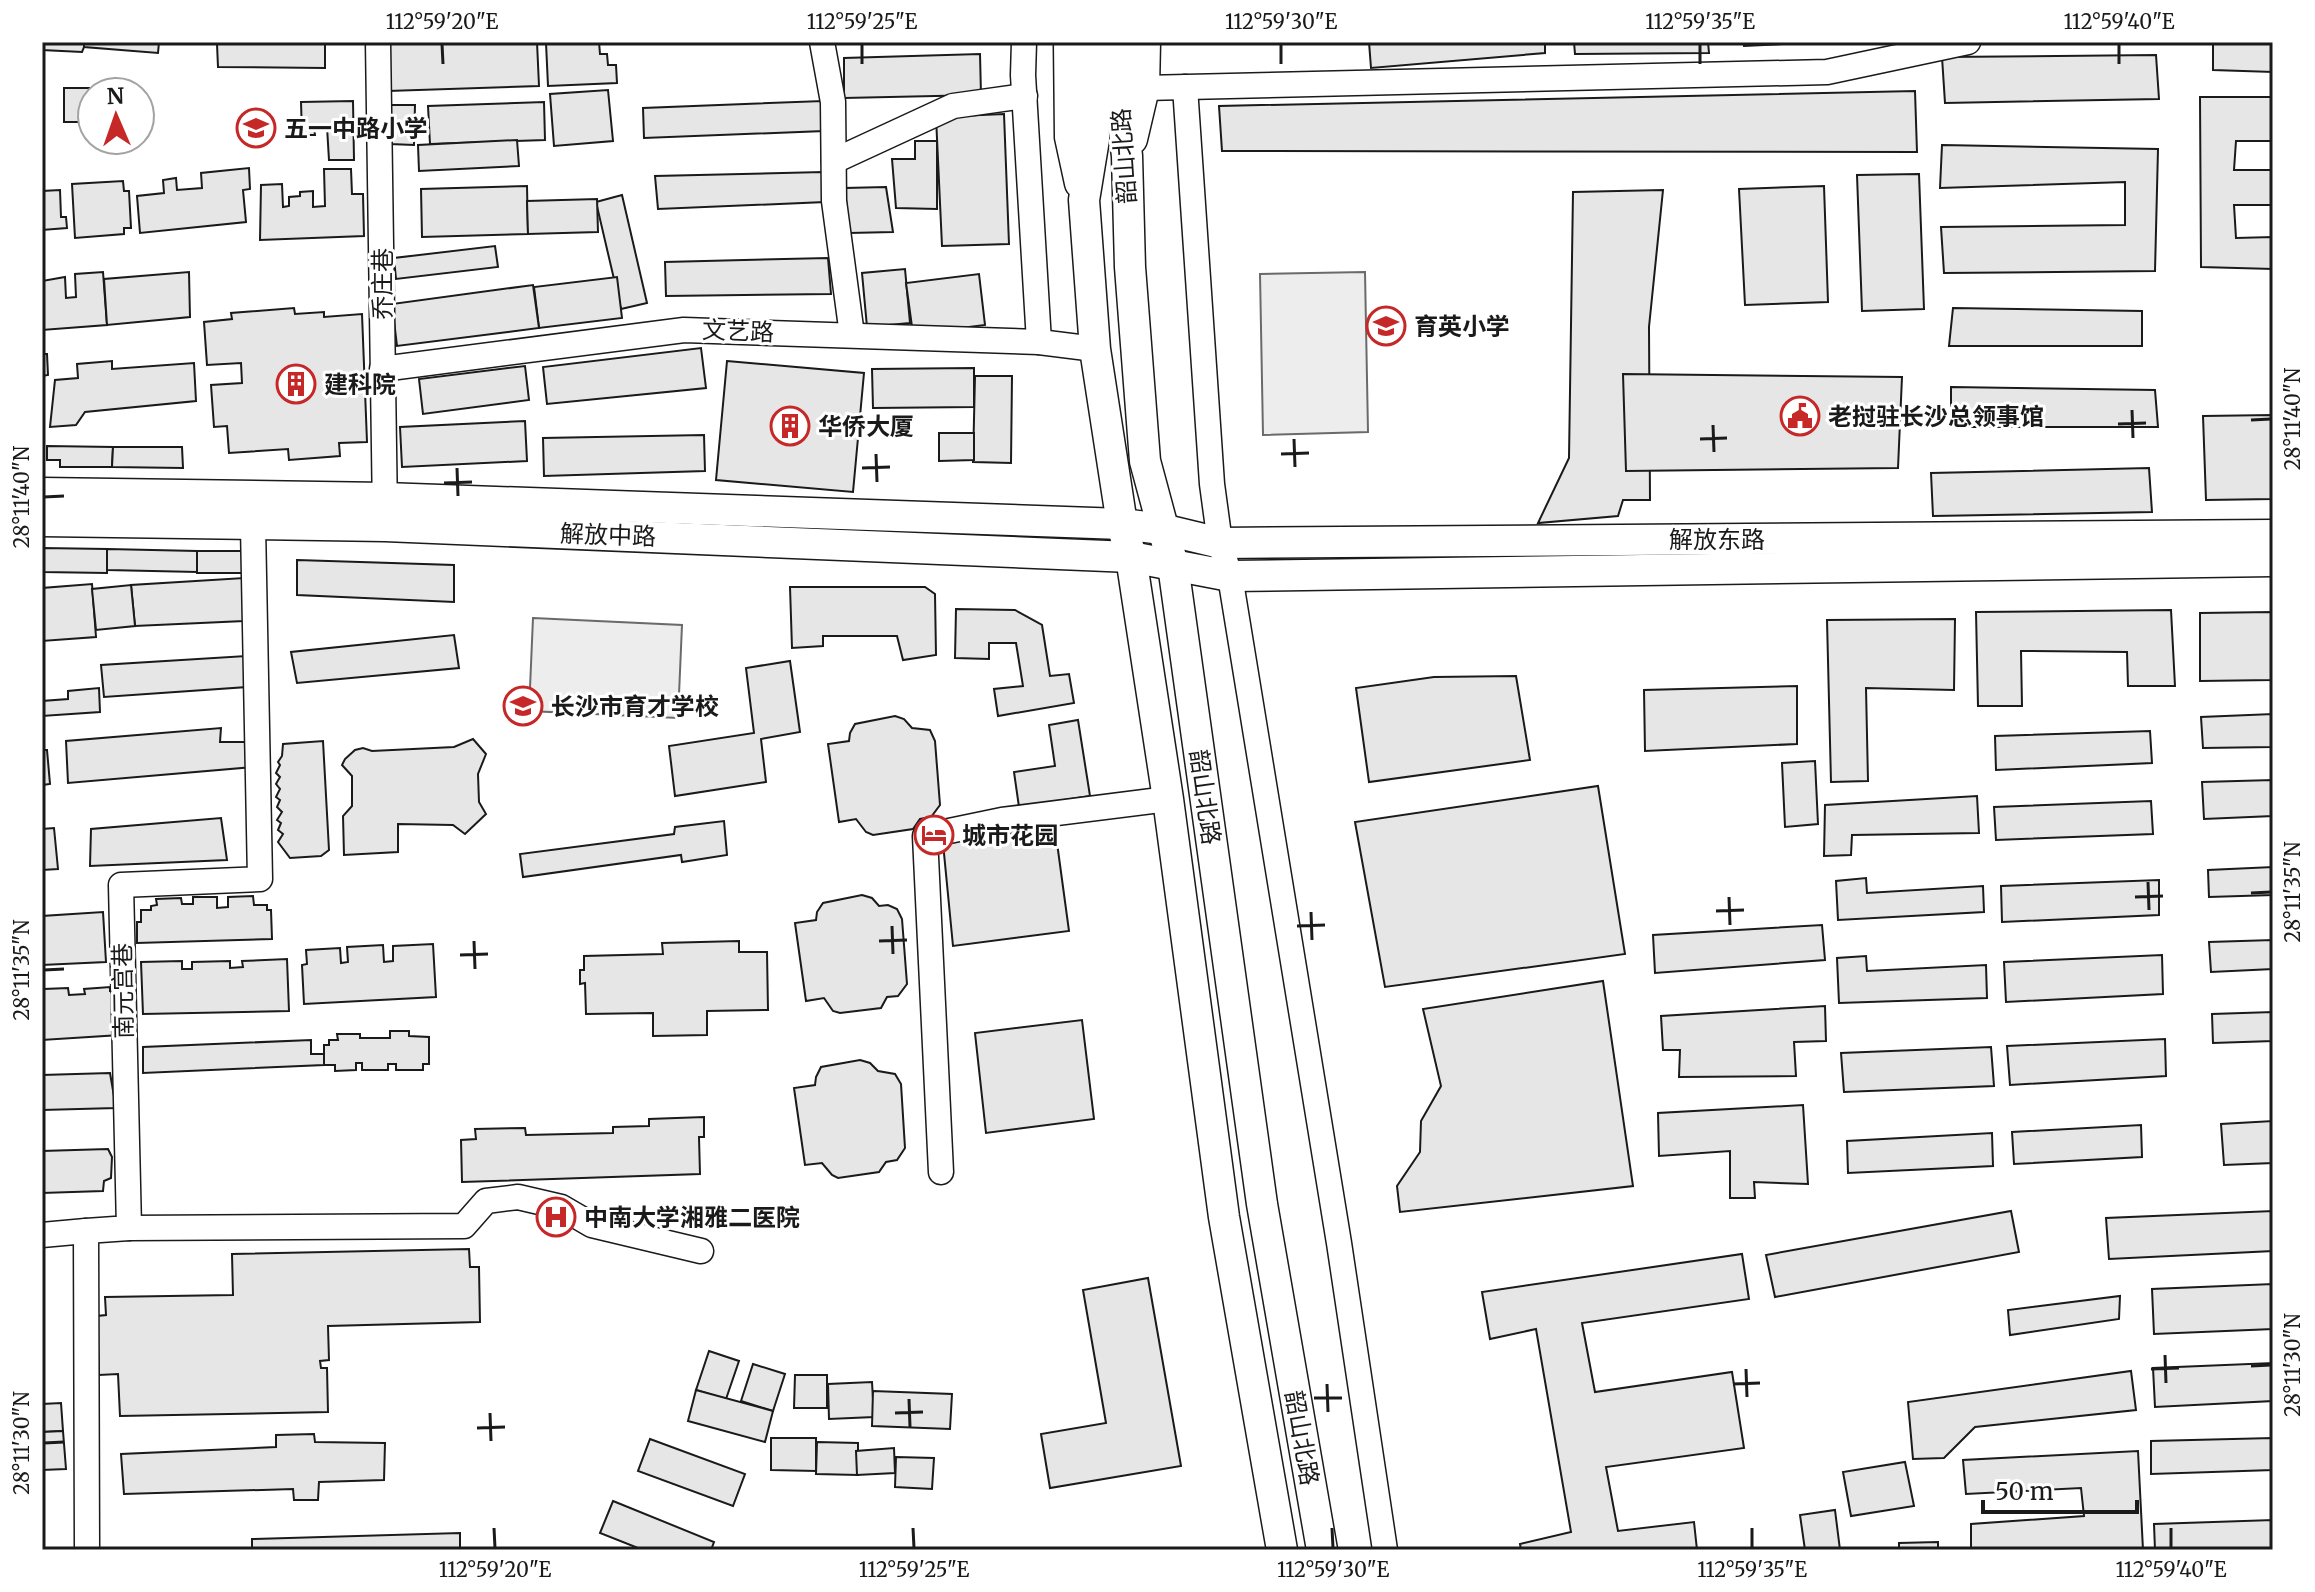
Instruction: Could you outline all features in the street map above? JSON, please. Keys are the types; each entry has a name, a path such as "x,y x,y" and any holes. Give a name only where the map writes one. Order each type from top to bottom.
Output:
{"main road":[{"path":"1069,42 1070,137 1084,200"},
{"name":"韶山北路","path":"1093,42 1094,139 1084,200 1095,349 1168,799 1224,1217 1282,1550"},
{"name":"韶山北路","path":"1120,42 1119,89 1127,156 1130,267 1145,461 1173,565 1262,1204 1322,1550"},
{"path":"1127,156 1144,88 1145,42"},
{"name":"解放中路","path":"42,493 1131,557 1173,565"},
{"name":"解放中路","path":"42,521 253,526 385,512 1122,524 1162,529"},
{"name":"解放东路","path":"1162,529 1220,543 2273,535"},
{"name":"解放东路","path":"1173,565 1230,576 2273,561"}],"street":[{"name":"乔庄巷","path":"378,42 385,512"},
{"path":"822,42 833,102 834,201 852,335"},
{"path":"1024,42 1039,342"},
{"path":"1144,88 1827,72 1968,42"},
{"path":"1185,87 1212,484 1220,543 1230,576 1337,1228 1385,1550"},
{"path":"834,161 953,106 1025,96"},
{"name":"文艺路","path":"382,369 684,330 1039,342 1095,349"},
{"name":"南元宫巷","path":"129,1228 121,885 260,879 253,526"},
{"path":"941,1172 925,836 1002,820 1168,799"},
{"path":"42,1235 129,1228 464,1226 486,1201 518,1197 561,1207 592,1225 701,1251"},
{"path":"86,1231 87,1550"}],"shaded area":[{"path":"1365,272 1368,432 1263,435 1260,274"},
{"path":"533,618 682,625 678,718 529,711"}],"building":[{"path":"42,42 84,42 84,47 82,52 42,50"},
{"path":"84,42 159,42 158,53 84,47"},
{"path":"325,42 325,68 218,67 217,44"},
{"path":"387,42 537,42 539,86 388,91"},
{"path":"599,42 600,54 607,54 608,65 616,65 617,83 548,86 546,43"},
{"path":"1369,42 1545,42 1545,53 1371,68"},
{"path":"1574,42 1708,42 1709,53 1575,54"},
{"path":"1743,42 1825,42 1744,46"},
{"path":"2213,42 2273,42 2273,72 2213,70"},
{"path":"980,54 981,95 844,98 844,58"},
{"path":"2156,55 2159,99 1945,103 1942,57"},
{"path":"64,88 76,88 76,122 64,122"},
{"path":"608,90 613,141 554,146 550,94"},
{"path":"1915,91 1917,152 1222,151 1219,106"},
{"path":"2200,97 2273,97 2273,141 2236,141 2234,170 2273,170 2273,205 2234,205 2236,238 2273,237 2273,269 2201,267"},
{"path":"353,101 354,160 329,160 327,127 314,127 315,135 302,135 301,102"},
{"path":"823,101 824,131 644,138 643,108"},
{"path":"544,102 545,140 430,144 428,106"},
{"path":"391,105 415,105 414,145 390,144"},
{"path":"1004,114 1009,244 942,246 936,117"},
{"path":"517,140 519,166 419,171 418,145"},
{"path":"915,141 937,141 937,209 896,208 892,159 915,159"},
{"path":"1942,145 2158,149 2155,271 1944,273 1941,227 2125,225 2125,182 1940,188"},
{"path":"249,168 250,189 243,190 246,222 140,233 137,196 164,193 163,180 176,178 177,190 202,188 201,173"},
{"path":"324,169 351,169 352,194 363,194 364,236 260,240 261,185 282,184 283,207 289,206 289,197 313,191 313,207 325,206"},
{"path":"823,172 825,202 658,209 655,176"},
{"path":"1919,174 1924,309 1862,311 1857,175"},
{"path":"123,181 124,191 129,191 131,228 124,228 124,234 75,238 72,184"},
{"path":"527,186 528,234 422,237 421,189"},
{"path":"1824,186 1828,302 1745,305 1739,189"},
{"path":"886,187 893,232 849,233 845,188"},
{"path":"60,190 61,217 66,217 67,228 42,230 42,191"},
{"path":"1663,190 1649,327 1650,500 1623,500 1618,516 1538,523 1569,458 1573,192"},
{"path":"622,195 647,303 621,309 596,202"},
{"path":"597,199 598,232 528,234 527,201"},
{"path":"495,246 498,267 396,279 394,258"},
{"path":"828,258 831,294 666,296 665,262"},
{"path":"905,269 910,323 867,327 862,273"},
{"path":"103,272 107,325 42,330 42,281 65,277 66,298 76,297 75,274"},
{"path":"189,272 190,317 107,325 104,279"},
{"path":"979,274 985,325 913,334 906,283"},
{"path":"617,277 622,318 539,328 534,287"},
{"path":"533,285 539,328 397,346 392,304"},
{"name":"建科院","path":"294,308 295,314 324,312 324,317 362,314 367,442 339,443 340,456 289,460 288,449 229,453 227,426 214,427 211,385 242,383 241,363 207,365 204,322 232,319 231,313"},
{"path":"1953,308 2142,311 2142,346 1949,346"},
{"path":"701,348 706,388 547,404 543,367"},
{"path":"42,354 47,354 48,375 42,376"},
{"path":"112,361 112,369 194,363 196,401 85,412 76,425 50,427 55,380 78,378 77,364"},
{"name":"华侨大厦","path":"727,361 864,373 853,492 716,480"},
{"path":"525,366 529,400 423,414 419,379"},
{"path":"974,368 974,407 873,408 872,369"},
{"path":"1623,374 1902,377 1898,468 1626,471"},
{"path":"975,376 1012,376 1011,463 973,462"},
{"path":"1951,387 2155,390 2158,427 1951,427"},
{"path":"2273,415 2273,499 2206,500 2203,416"},
{"path":"525,421 527,461 402,467 400,427"},
{"path":"939,433 974,433 974,460 939,461"},
{"path":"704,435 705,471 544,476 543,438"},
{"path":"47,446 113,447 112,467 60,467 60,460 47,460"},
{"path":"113,447 182,447 183,468 112,467"},
{"path":"2149,468 2152,512 1933,516 1931,473"},
{"path":"42,548 107,549 107,573 42,572"},
{"path":"107,549 197,551 197,572 107,570"},
{"path":"197,551 243,551 243,573 197,573"},
{"path":"297,560 454,565 454,602 297,595"},
{"path":"244,578 244,621 135,626 131,585"},
{"path":"92,584 96,637 42,641 42,588"},
{"path":"131,585 135,626 96,630 92,589"},
{"path":"790,587 925,587 935,594 936,655 903,660 897,636 823,636 823,646 792,648"},
{"path":"956,609 1015,610 1042,625 1050,676 1069,674 1074,703 998,716 994,689 1023,686 1016,643 989,643 989,659 955,658"},
{"path":"2171,610 2175,686 2128,686 2127,652 2021,651 2022,706 1978,706 1976,612"},
{"path":"2273,612 2273,680 2200,681 2200,613"},
{"path":"1955,619 1954,690 1866,688 1868,781 1831,782 1827,620"},
{"path":"454,635 459,668 297,683 291,652"},
{"path":"246,656 247,687 104,697 101,665"},
{"path":"790,661 800,732 761,739 766,782 675,796 669,746 754,733 746,668"},
{"path":"1516,676 1530,760 1369,782 1356,688 1434,677"},
{"path":"1797,686 1797,744 1645,751 1644,690"},
{"path":"99,688 100,712 42,716 42,701 68,699 68,691"},
{"path":"2273,714 2273,747 2203,748 2201,717"},
{"path":"895,716 904,719 912,728 930,730 935,741 940,805 931,817 920,819 913,829 873,835 866,832 856,819 839,822 828,744 849,741 855,724"},
{"path":"1078,720 1090,796 1019,807 1014,772 1055,766 1049,725"},
{"path":"221,728 220,742 253,742 253,767 68,783 66,741"},
{"path":"2150,731 2152,763 1996,770 1995,736"},
{"path":"473,739 486,754 478,774 479,802 486,814 465,834 453,825 398,824 398,852 344,855 343,816 352,806 352,776 342,765 355,750 454,747"},
{"path":"323,741 329,850 321,856 290,858 278,842 283,834 278,830 281,823 277,820 282,812 277,807 280,800 276,797 280,789 276,784 280,777 276,773 283,744"},
{"path":"42,750 47,750 50,784 42,785"},
{"path":"1815,761 1818,824 1785,827 1782,763"},
{"path":"2273,780 2273,816 2204,819 2202,782"},
{"path":"1598,786 1625,954 1385,987 1355,822"},
{"path":"1977,796 1979,833 1852,835 1851,855 1824,856 1825,805"},
{"path":"2151,801 2153,834 1996,840 1994,807"},
{"path":"221,818 227,860 90,866 91,829"},
{"path":"724,821 727,855 682,862 681,855 523,877 520,854 674,834 675,827"},
{"path":"54,828 58,869 42,870 42,829"},
{"path":"1055,828 1069,931 953,946 943,843"},
{"path":"2273,867 2273,895 2209,897 2208,870"},
{"path":"1866,878 1867,893 1983,886 1984,912 1838,920 1836,881"},
{"path":"2159,880 2159,915 2002,922 2001,886"},
{"path":"862,895 872,898 879,906 888,905 897,909 902,919 907,984 898,996 887,997 881,1008 840,1013 833,1011 824,998 806,1001 795,923 816,920 823,903"},
{"path":"253,896 254,905 267,905 267,910 271,910 272,939 137,943 137,922 141,922 141,910 151,910 151,906 157,905 156,899 181,898 182,904 193,904 193,897 217,897 217,908 228,907 228,897"},
{"path":"103,912 106,962 42,965 42,916"},
{"path":"1822,925 1825,960 1655,973 1653,935"},
{"path":"2273,940 2273,969 2211,972 2209,942"},
{"path":"739,941 739,952 767,952 768,1010 707,1011 707,1035 653,1036 653,1013 586,1014 585,983 580,984 584,956 663,954 662,943"},
{"path":"433,944 436,997 304,1004 302,965 307,964 306,950 340,948 341,963 348,962 347,947 383,945 384,962 393,961 393,946"},
{"path":"2162,955 2163,994 2006,1002 2004,962"},
{"path":"1866,956 1867,971 1986,965 1987,998 1839,1003 1837,958"},
{"path":"287,959 289,1011 143,1014 141,962 182,961 182,969 192,969 192,962 230,961 230,968 243,967 242,961"},
{"path":"1603,981 1633,1186 1400,1212 1397,1186 1420,1152 1421,1121 1441,1086 1423,1009"},
{"path":"110,987 110,991 118,991 120,1035 42,1040 44,989 68,988 69,995 85,994 84,989"},
{"path":"1825,1006 1826,1041 1794,1042 1796,1076 1679,1077 1680,1050 1663,1050 1661,1016"},
{"path":"2273,1012 2273,1041 2213,1043 2212,1014"},
{"path":"1082,1020 1094,1119 986,1133 975,1033"},
{"path":"390,1031 409,1031 409,1036 429,1037 429,1064 423,1064 423,1070 396,1070 396,1064 388,1064 388,1070 362,1070 362,1063 356,1063 356,1070 335,1071 335,1065 324,1065 324,1045 329,1045 329,1040 338,1040 337,1034 390,1038"},
{"path":"2165,1039 2166,1076 2010,1085 2007,1046"},
{"path":"311,1040 311,1054 324,1054 324,1065 143,1073 143,1047"},
{"path":"1991,1047 1994,1086 1844,1092 1841,1053"},
{"path":"860,1060 870,1063 878,1071 895,1074 901,1084 905,1148 897,1160 886,1162 879,1172 838,1178 822,1163 805,1165 794,1088 815,1085 821,1067"},
{"path":"110,1073 116,1108 42,1110 42,1075"},
{"path":"1803,1105 1808,1184 1754,1182 1755,1198 1730,1198 1730,1151 1659,1156 1658,1113"},
{"path":"704,1117 704,1137 699,1137 700,1174 462,1182 461,1140 476,1139 475,1129 525,1128 526,1135 613,1133 613,1127 649,1126 649,1119"},
{"path":"2273,1121 2273,1163 2224,1165 2221,1124"},
{"path":"2141,1125 2142,1157 2014,1164 2012,1132"},
{"path":"1992,1133 1993,1166 1848,1173 1847,1141"},
{"path":"108,1149 112,1157 111,1178 104,1181 103,1191 42,1193 42,1151"},
{"path":"2011,1211 2019,1252 1775,1297 1766,1255"},
{"path":"2273,1211 2273,1251 2109,1259 2106,1218"},
{"path":"469,1249 470,1267 479,1267 480,1322 328,1326 329,1360 320,1361 321,1368 327,1368 328,1412 120,1416 118,1374 99,1375 97,1316 106,1315 105,1297 233,1295 232,1254"},
{"path":"1742,1254 1749,1299 1582,1323 1595,1392 1732,1372 1744,1448 1606,1467 1618,1531 1694,1522 1697,1550 1521,1550 1520,1544 1571,1532 1536,1329 1490,1339 1482,1292"},
{"path":"1148,1278 1181,1466 1050,1488 1041,1434 1106,1423 1083,1290"},
{"path":"2273,1284 2273,1329 2154,1334 2152,1289"},
{"path":"2120,1296 2119,1319 2010,1335 2008,1310"},
{"path":"709,1351 739,1361 726,1399 696,1390"},
{"path":"2273,1363 2273,1401 2155,1407 2153,1368"},
{"path":"753,1364 785,1374 773,1411 741,1401"},
{"path":"2131,1371 2136,1410 1975,1427 1944,1458 1913,1459 1908,1402"},
{"path":"795,1375 827,1375 827,1408 794,1408"},
{"path":"872,1382 874,1417 829,1419 828,1384"},
{"path":"696,1390 773,1411 765,1442 688,1421"},
{"path":"873,1391 952,1394 950,1429 872,1426"},
{"path":"61,1403 63,1431 42,1432 42,1404"},
{"path":"63,1431 66,1469 42,1470 42,1432"},
{"path":"314,1434 315,1442 385,1443 384,1480 319,1482 318,1500 294,1500 293,1489 124,1494 121,1454 276,1447 276,1435"},
{"path":"771,1438 816,1438 816,1471 771,1470"},
{"path":"2273,1438 2273,1470 2151,1474 2151,1441"},
{"path":"650,1439 745,1474 733,1506 638,1471"},
{"path":"817,1442 858,1443 858,1475 816,1474"},
{"path":"894,1448 895,1473 857,1475 856,1451"},
{"path":"2138,1451 2143,1550 1971,1550 1971,1524 2084,1516 2081,1488 1966,1494 1963,1460"},
{"path":"896,1457 934,1458 932,1489 895,1487"},
{"path":"1905,1462 1914,1506 1851,1516 1843,1472"},
{"path":"613,1501 714,1542 711,1550 643,1550 600,1533"},
{"path":"1835,1510 1840,1550 1805,1550 1800,1515"},
{"path":"2273,1520 2273,1550 2155,1550 2154,1524"},
{"path":"460,1533 460,1550 252,1550 252,1539"},
{"path":"1938,1542 1938,1550 1899,1550 1899,1543"}],"place":[{"name":"五一中路小学","path":"256,128"},
{"name":"育英小学","path":"1386,326"},
{"name":"建科院","path":"296,384"},
{"name":"老挝驻长沙总领事馆","path":"1800,416"},
{"name":"华侨大厦","path":"790,426"},
{"name":"长沙市育才学校","path":"523,706"},
{"name":"城市花园","path":"934,835"},
{"name":"中南大学湘雅二医院","path":"556,1217"}]}
